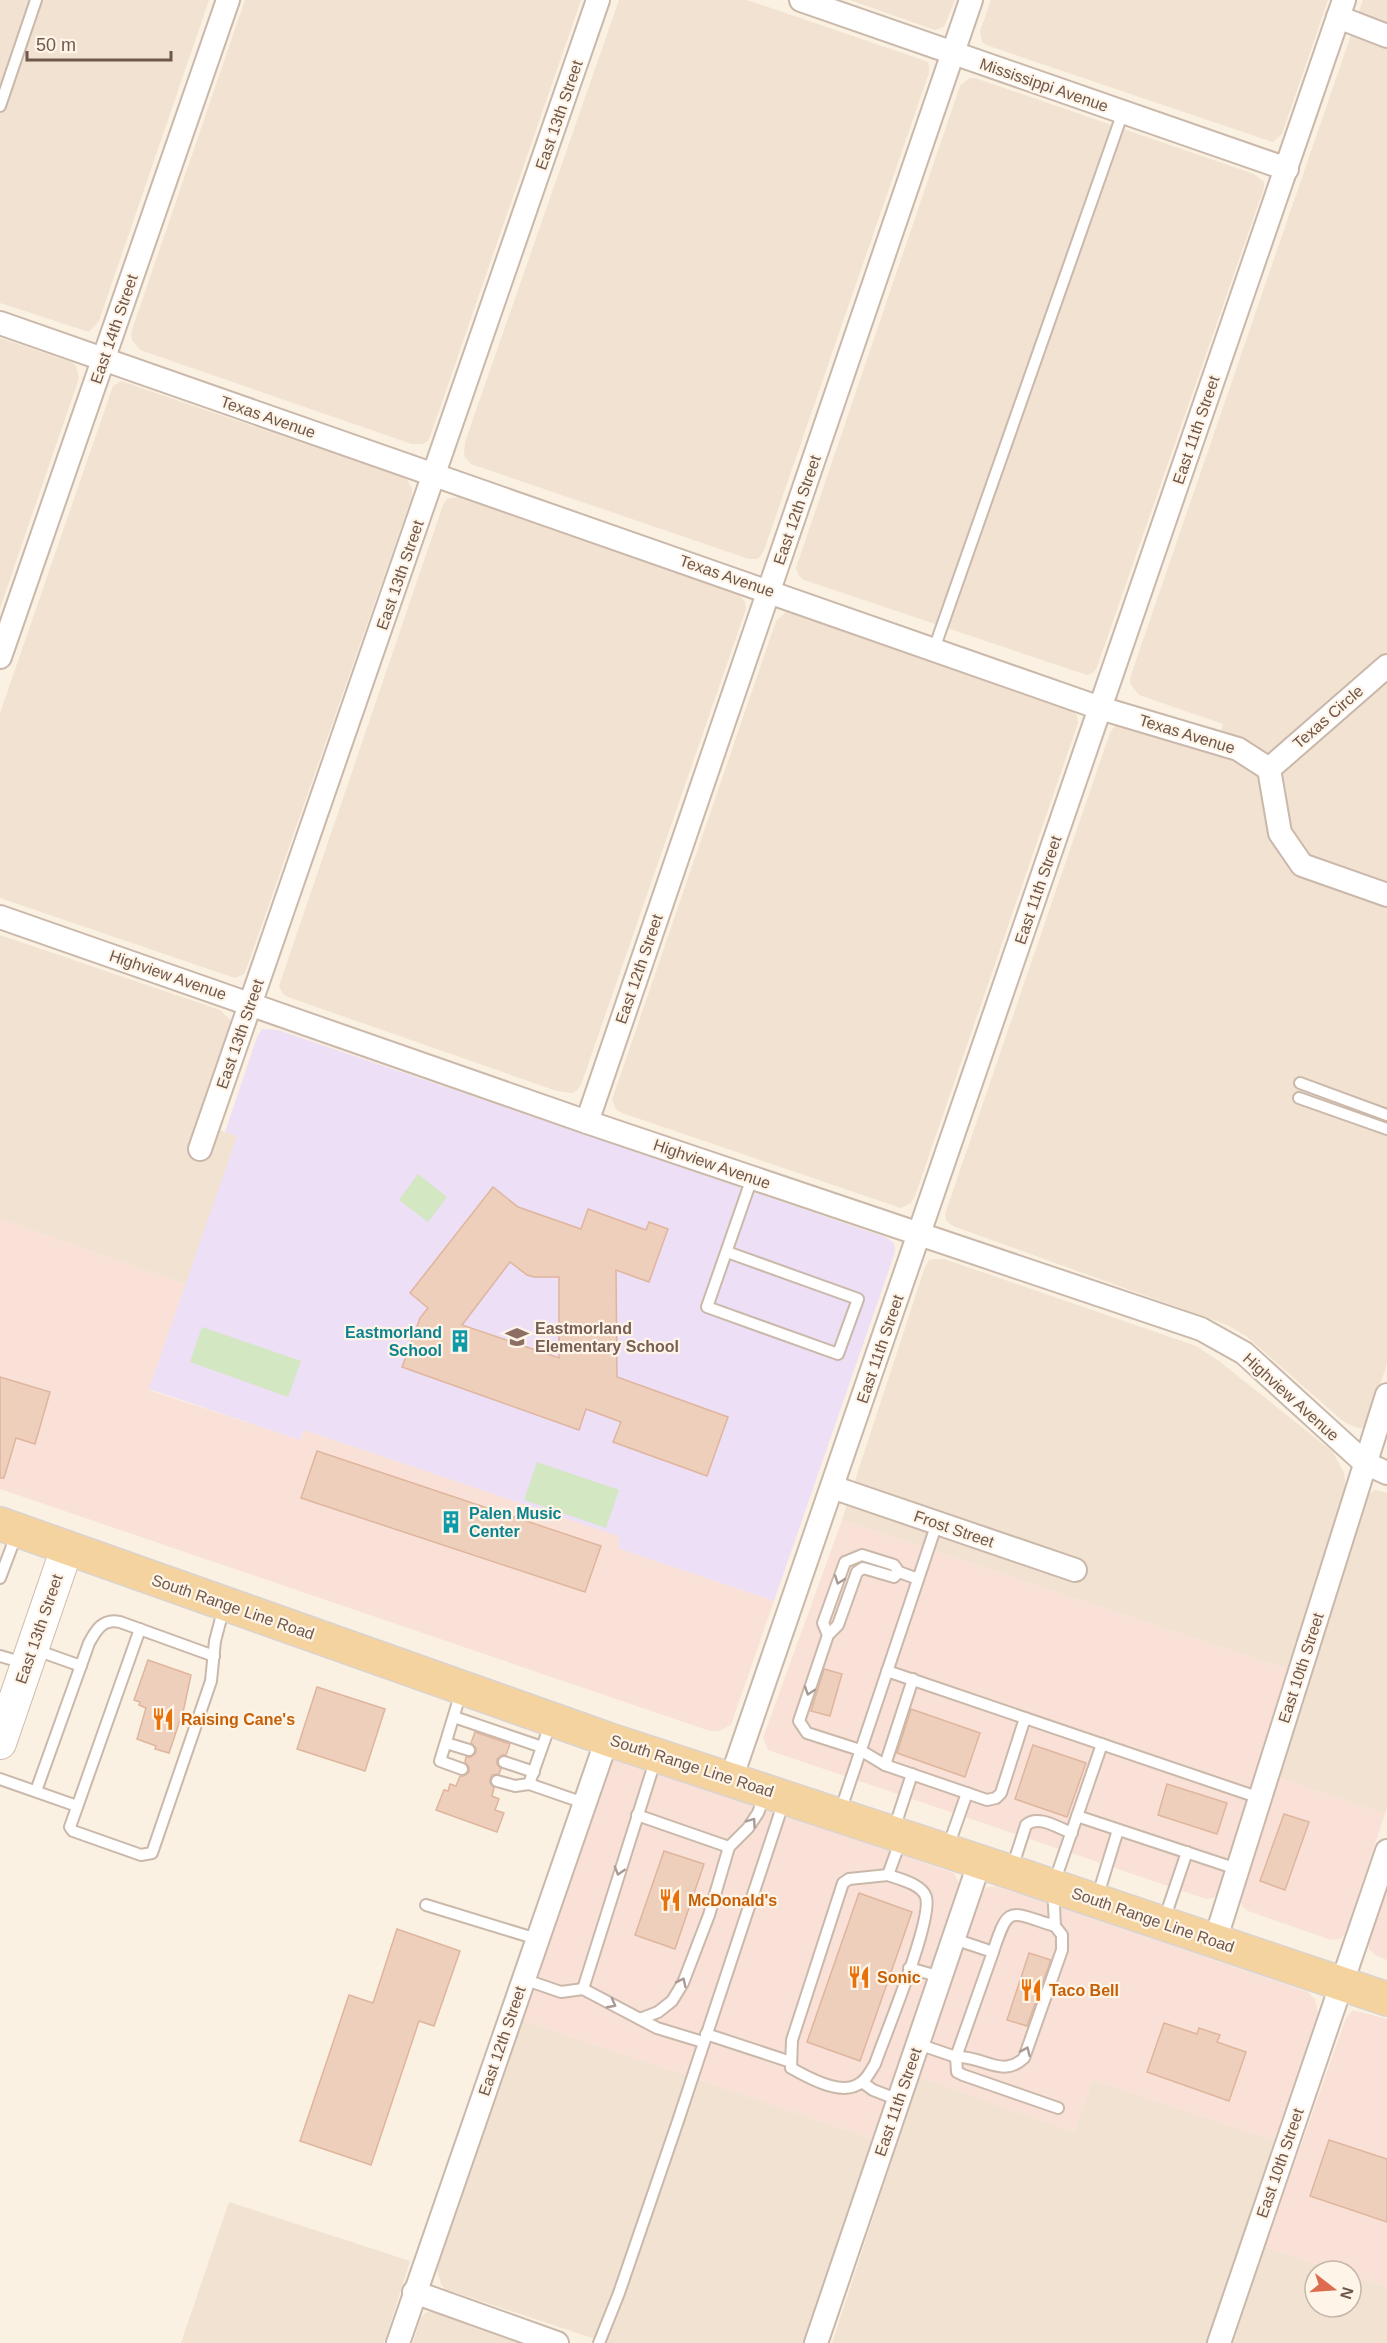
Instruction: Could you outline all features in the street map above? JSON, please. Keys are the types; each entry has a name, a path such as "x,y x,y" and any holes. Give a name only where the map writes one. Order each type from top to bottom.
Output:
{"main road":[{"name":"South Range Line Road","path":"9,1528 225,1604 458,1702 547,1733 607,1739 947,1850 1387,1999"}],"street":[{"name":"East 14th Street","path":"0,657 228,0"},
{"name":"East 13th Street","path":"200,1149 598,0"},
{"name":"Mississippi Avenue","path":"801,0 1287,169"},
{"name":"East 12th Street","path":"587,1122 971,0"},
{"path":"1341,9 1387,36"},
{"name":"East 11th Street","path":"730,1779 920,1235 1341,9"},
{"name":"Texas Avenue","path":"0,323 769,590 1100,708 1238,748 1269,769"},
{"name":"Texas Circle","path":"1269,769 1387,666"},
{"path":"1269,769 1281,833 1302,864 1387,895"},
{"name":"Highview Avenue","path":"0,916 587,1122 1201,1329 1244,1353 1365,1463 1387,1473"},
{"name":"East 10th Street","path":"1215,1941 1387,1395"},
{"name":"Frost Street","path":"832,1487 1076,1570"},
{"name":"East 13th Street","path":"0,1743 20,1656 67,1548"},
{"name":"East 12th Street","path":"398,2343 607,1739"},
{"name":"East 10th Street","path":"1219,2343 1387,1851"},
{"name":"East 11th Street","path":"816,2343 980,1862"},
{"path":"414,2292 557,2343"}],"lane":[{"path":"0,106 36,0"},
{"path":"934,649 1123,112"},
{"path":"1300,1083 1387,1114"},
{"path":"1299,1098 1387,1129"},
{"path":"727,1252 858,1299 838,1354 707,1307 752,1178"},
{"path":"839,1815 937,1523"},
{"path":"0,1578 9,1528"},
{"path":"828,1635 823,1623 845,1562 862,1555 894,1565 899,1572 918,1579"},
{"path":"899,1572 894,1577 862,1568 857,1572 838,1625 828,1635 800,1721 807,1733 860,1750 885,1766 987,1800 996,1798 1001,1793 1025,1718"},
{"path":"140,1629 70,1827 73,1831 141,1855 152,1853 211,1681 217,1631 225,1604"},
{"path":"36,1791 81,1666 95,1632 104,1623 114,1621 214,1656"},
{"path":"20,1656 81,1666"},
{"path":"887,1671 1260,1798"},
{"path":"885,1766 913,1679"},
{"path":"458,1702 440,1761 462,1769"},
{"path":"529,1784 547,1733"},
{"path":"446,1743 469,1750"},
{"path":"918,2044 956,2057 965,2056 1001,2067 1016,2066 1024,2058 1062,1950 1062,1935 1055,1926 1053,1886 1102,1744"},
{"path":"583,1989 657,1755"},
{"path":"504,1762 534,1772"},
{"path":"888,1875 912,1774"},
{"path":"0,1779 77,1806"},
{"path":"497,1780 515,1786 529,1784 584,1803"},
{"path":"947,1850 967,1793"},
{"path":"640,2019 658,2012 672,2001 683,1983 709,1915 729,1847 776,1794"},
{"path":"599,2343 619,2293 705,2038 776,1794"},
{"path":"637,1815 729,1847"},
{"path":"1077,1816 1237,1869"},
{"path":"1011,1872 1026,1825 1030,1822 1037,1820 1072,1833"},
{"path":"1096,1901 1118,1830"},
{"path":"1163,1923 1187,1852"},
{"path":"888,1875 922,1890 926,1898 926,1915 909,1968 875,2064 867,2078 856,2086 844,2088 811,2079 791,2067 792,2040 843,1883 849,1879 888,1875"},
{"path":"426,1905 537,1939"},
{"path":"1055,1926 1016,1914 1010,1915 1002,1922 956,2057 957,2072 1058,2108"},
{"path":"954,1939 993,1952"},
{"path":"909,1968 940,1977"},
{"path":"523,1979 561,1992 583,1989 657,2028 705,2038 791,2062"},
{"path":"862,2082 873,2090 899,2100"}],"shaded area":[{"path":"0,0 209,0 99,321 89,332 0,303"},
{"path":"245,0 581,0 431,434 428,441 423,444 412,444 140,350 132,340 131,333"},
{"path":"619,0 747,0 923,60 928,62 929,66 929,73 764,550 756,559 749,559 471,464 464,456 465,442"},
{"path":"850,0 955,0 944,27 935,30"},
{"path":"991,0 1328,0 1282,134 1273,142 986,45 982,42 980,31"},
{"path":"1363,0 1387,0 1387,1364 1367,1424 1363,1428 1358,1428 1344,1422 1246,1336 1227,1325 953,1226 946,1220 945,1214 1110,733 1114,727 1119,725 1213,754 1223,724 1139,695 1131,685 1130,678"},
{"path":"969,78 975,78 1254,174 1264,182 1264,188 1097,667 1093,673 1087,675 804,580 799,576 796,568 960,86"},
{"path":"0,338 71,362 76,366 79,378 0,608"},
{"path":"121,381 401,477 407,480 412,488 412,496 247,967 244,974 235,978 0,898 0,713 113,386"},
{"path":"459,497 737,592 745,602 746,609 581,1085 572,1093 557,1091 288,997 283,994 279,986 443,505 447,499"},
{"path":"786,612 793,612 1074,711 1077,716 1078,723 915,1196 911,1203 901,1208 622,1113 616,1109 612,1100 776,621"},
{"path":"0,935 220,1010 230,1020 232,1025 198,1123 237,1136 187,1285 0,1219"},
{"name":"Eastmorland Elementary School","path":"262,1029 278,1030 885,1237 893,1242 894,1255 774,1601 620,1549 618,1536 304,1430 300,1440 149,1389 237,1136 225,1132 257,1037"},
{"path":"0,1219 187,1285 149,1390 300,1440 304,1430 619,1536 621,1549 774,1601 731,1725 719,1731 710,1731 0,1489"},
{"path":"944,1259 1196,1346 1219,1361 1333,1452 1344,1473 1346,1486 1291,1670 842,1520 925,1267 929,1260"},
{"path":"1375,1490 1387,1493 1387,1807 1385,1814 1275,1776 1365,1497"},
{"path":"842,1520 1291,1670 1218,1894 1206,1899 768,1750 763,1738"},
{"path":"611,1758 623,1758 954,1873 959,1884 873,2139 522,2020 606,1764"},
{"path":"1275,1776 1385,1814 1345,1934 1340,1939 1331,1940 1248,1911 1239,1898"},
{"path":"996,1886 1308,1992 1315,1999 1318,2013 1276,2141 1093,2080 1074,2132 919,2077 982,1894 985,1888"},
{"path":"1387,1888 1387,1960 1375,1955 1369,1949 1369,1942"},
{"path":"1353,2010 1387,2019 1387,2287 1363,2279 1363,2259 1303,2259 1265,2247 1346,2018"},
{"path":"522,2020 873,2139 803,2343 607,2343 445,2289 437,2270"},
{"path":"919,2077 1074,2132 1093,2080 1276,2141 1209,2343 832,2343"},
{"path":"229,2202 410,2261 384,2343 181,2343"},
{"path":"1265,2247 1303,2259 1303,2319 1363,2319 1363,2279 1387,2287 1387,2343 1233,2343"},
{"path":"431,2311 529,2343 413,2343 420,2320 425,2313"}],"green space":[{"path":"418,1174 447,1197 428,1222 399,1200"},
{"path":"202,1327 301,1361 288,1397 190,1362"},
{"path":"537,1462 619,1490 606,1528 524,1500"}],"building":[{"name":"Eastmorland School","path":"493,1187 518,1207 581,1229 588,1209 646,1230 649,1222 668,1229 649,1282 616,1270 617,1377 728,1417 707,1476 613,1442 621,1422 586,1409 579,1430 402,1367 420,1318 428,1308 410,1293","holes":["510,1262 527,1275 559,1277 559,1358 462,1325"]},
{"path":"0,1377 50,1392 35,1444 16,1438 4,1478 0,1478"},
{"name":"Palen Music Center","path":"317,1451 601,1546 585,1592 301,1498"},
{"name":"Raising Cane's","path":"148,1660 191,1675 184,1708 169,1753 155,1749 156,1746 137,1739 146,1708 134,1700"},
{"path":"824,1669 842,1674 830,1716 811,1711"},
{"path":"317,1687 385,1709 365,1771 297,1749"},
{"path":"911,1709 980,1733 965,1777 897,1753"},
{"path":"475,1732 510,1744 506,1755 497,1759 497,1764 501,1769 499,1774 492,1775 490,1780 494,1788 492,1796 499,1799 495,1810 504,1813 497,1832 436,1810 444,1790 448,1791 450,1784 456,1786 460,1776 469,1772 469,1767 465,1762 466,1757 471,1757 476,1753 476,1748 471,1743"},
{"path":"1033,1745 1086,1763 1067,1817 1015,1799"},
{"path":"1167,1784 1227,1803 1217,1834 1158,1815"},
{"path":"1284,1814 1309,1822 1285,1890 1260,1881"},
{"name":"McDonald's","path":"664,1851 704,1864 675,1949 635,1935"},
{"name":"Sonic","path":"859,1893 912,1912 860,2061 807,2042"},
{"path":"397,1929 460,1951 434,2026 419,2021 371,2165 300,2141 349,1995 373,2003"},
{"name":"Taco Bell","path":"1029,1953 1051,1960 1027,2026 1007,2020"},
{"path":"1164,2023 1197,2034 1199,2028 1220,2035 1217,2042 1246,2052 1229,2101 1147,2072"},
{"path":"1329,2140 1387,2159 1387,2222 1310,2196"}],"place":[{"name":"Eastmorland Elementary School","path":"517,1337"},
{"name":"Eastmorland School","path":"460,1341"},
{"name":"Palen Music Center","path":"451,1522"},
{"name":"Raising Cane's","path":"163,1719"},
{"name":"McDonald's","path":"670,1900"},
{"name":"Sonic","path":"859,1977"},
{"name":"Taco Bell","path":"1031,1990"}]}
